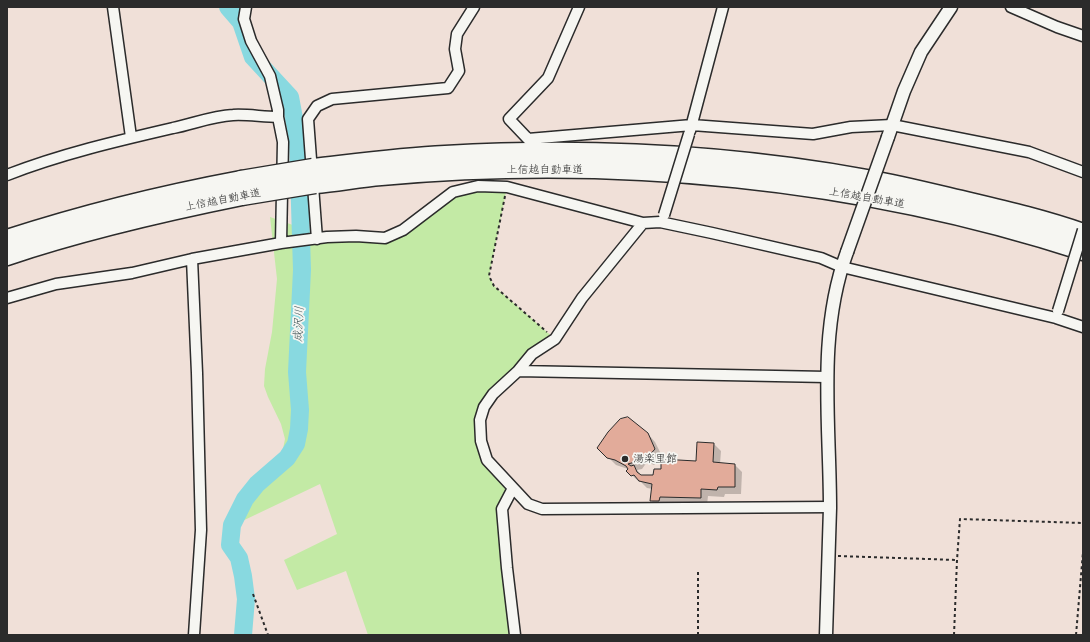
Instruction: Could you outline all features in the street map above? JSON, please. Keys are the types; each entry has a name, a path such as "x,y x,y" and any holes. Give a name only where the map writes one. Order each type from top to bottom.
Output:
{"highway":[{"name":"上信越自動車道","path":"7,239 42,227 175,192 242,188 314,176 378,161 445,155 512,153 584,153 657,156 734,161 800,169 867,179 995,208 1083,232"},
{"name":"上信越自動車道","path":"314,176 380,176 512,170 590,170 730,178 801,187 904,205 1009,229 1083,251"},
{"name":"上信越自動車道","path":"7,256 113,224 177,209 242,188"}],"street":[{"path":"113,7 131,138"},
{"path":"246,7 244,18 251,41 270,76 278,110 278,118 283,142 281,243"},
{"path":"317,239 308,119 317,106 332,99 448,88 458,71 456,49 457,34 474,7"},
{"path":"579,7 548,78 508,118 528,139 690,130 813,134 851,127 892,125 1029,152 1083,172"},
{"path":"662,219 690,130 723,7"},
{"path":"826,635 830,507 827,377 831,323 842,267 904,91 921,52 951,7"},
{"path":"1011,7 1057,28 1083,36"},
{"path":"7,175 37,163 216,117 234,115 278,118"},
{"path":"7,298 56,284 132,273 192,258 281,243 356,236 385,238 403,230 453,192 478,186 507,187 643,223 662,219 712,233 822,258 842,267 1057,315 1083,327"},
{"path":"643,223 582,298 555,338 532,354 518,371 493,394 484,406 480,420 481,441 487,460 528,504 542,509 830,507"},
{"path":"1057,315 1083,232"},
{"path":"192,258 198,373 201,530 194,635"},
{"path":"518,371 827,377"},
{"path":"513,488 502,509 515,635"}],"path":[{"path":"507,187 489,276 494,286 555,338"},
{"path":"954,635 960,519 1083,523"},
{"path":"1076,635 1083,552"},
{"path":"829,556 957,560"},
{"path":"698,572 698,635"},
{"path":"252,594 268,635"}],"green space":[{"path":"507,187 489,276 494,286 555,339 493,394 480,420 487,460 513,488 502,509 515,635 368,635 346,571 297,590 284,560 337,534 320,484 236,524 246,504 281,459 285,439 281,424 264,386 265,369 272,332 277,279 270,217 327,237 385,238 457,195"}],"building":[{"name":"湯楽里館","path":"628,417 648,433 655,449 646,459 639,455 635,462 628,464 631,466 634,465 637,472 641,475 653,475 654,469 661,469 661,459 696,461 697,442 714,443 713,462 735,464 735,487 718,487 717,490 701,489 701,498 660,497 659,501 650,501 652,484 639,481 634,475 631,476 626,471 628,469 626,466 615,460 607,458 597,448 608,432 620,419"}],"waterway":[{"name":"成沢川","path":"228,7 241,22 253,57 290,97 298,140 302,270 297,372 300,410 299,429 296,444 287,458 257,484 245,499 232,525 230,545 239,558 246,599 243,635"}],"place":[{"name":"湯楽里館","path":"625,459"}]}
